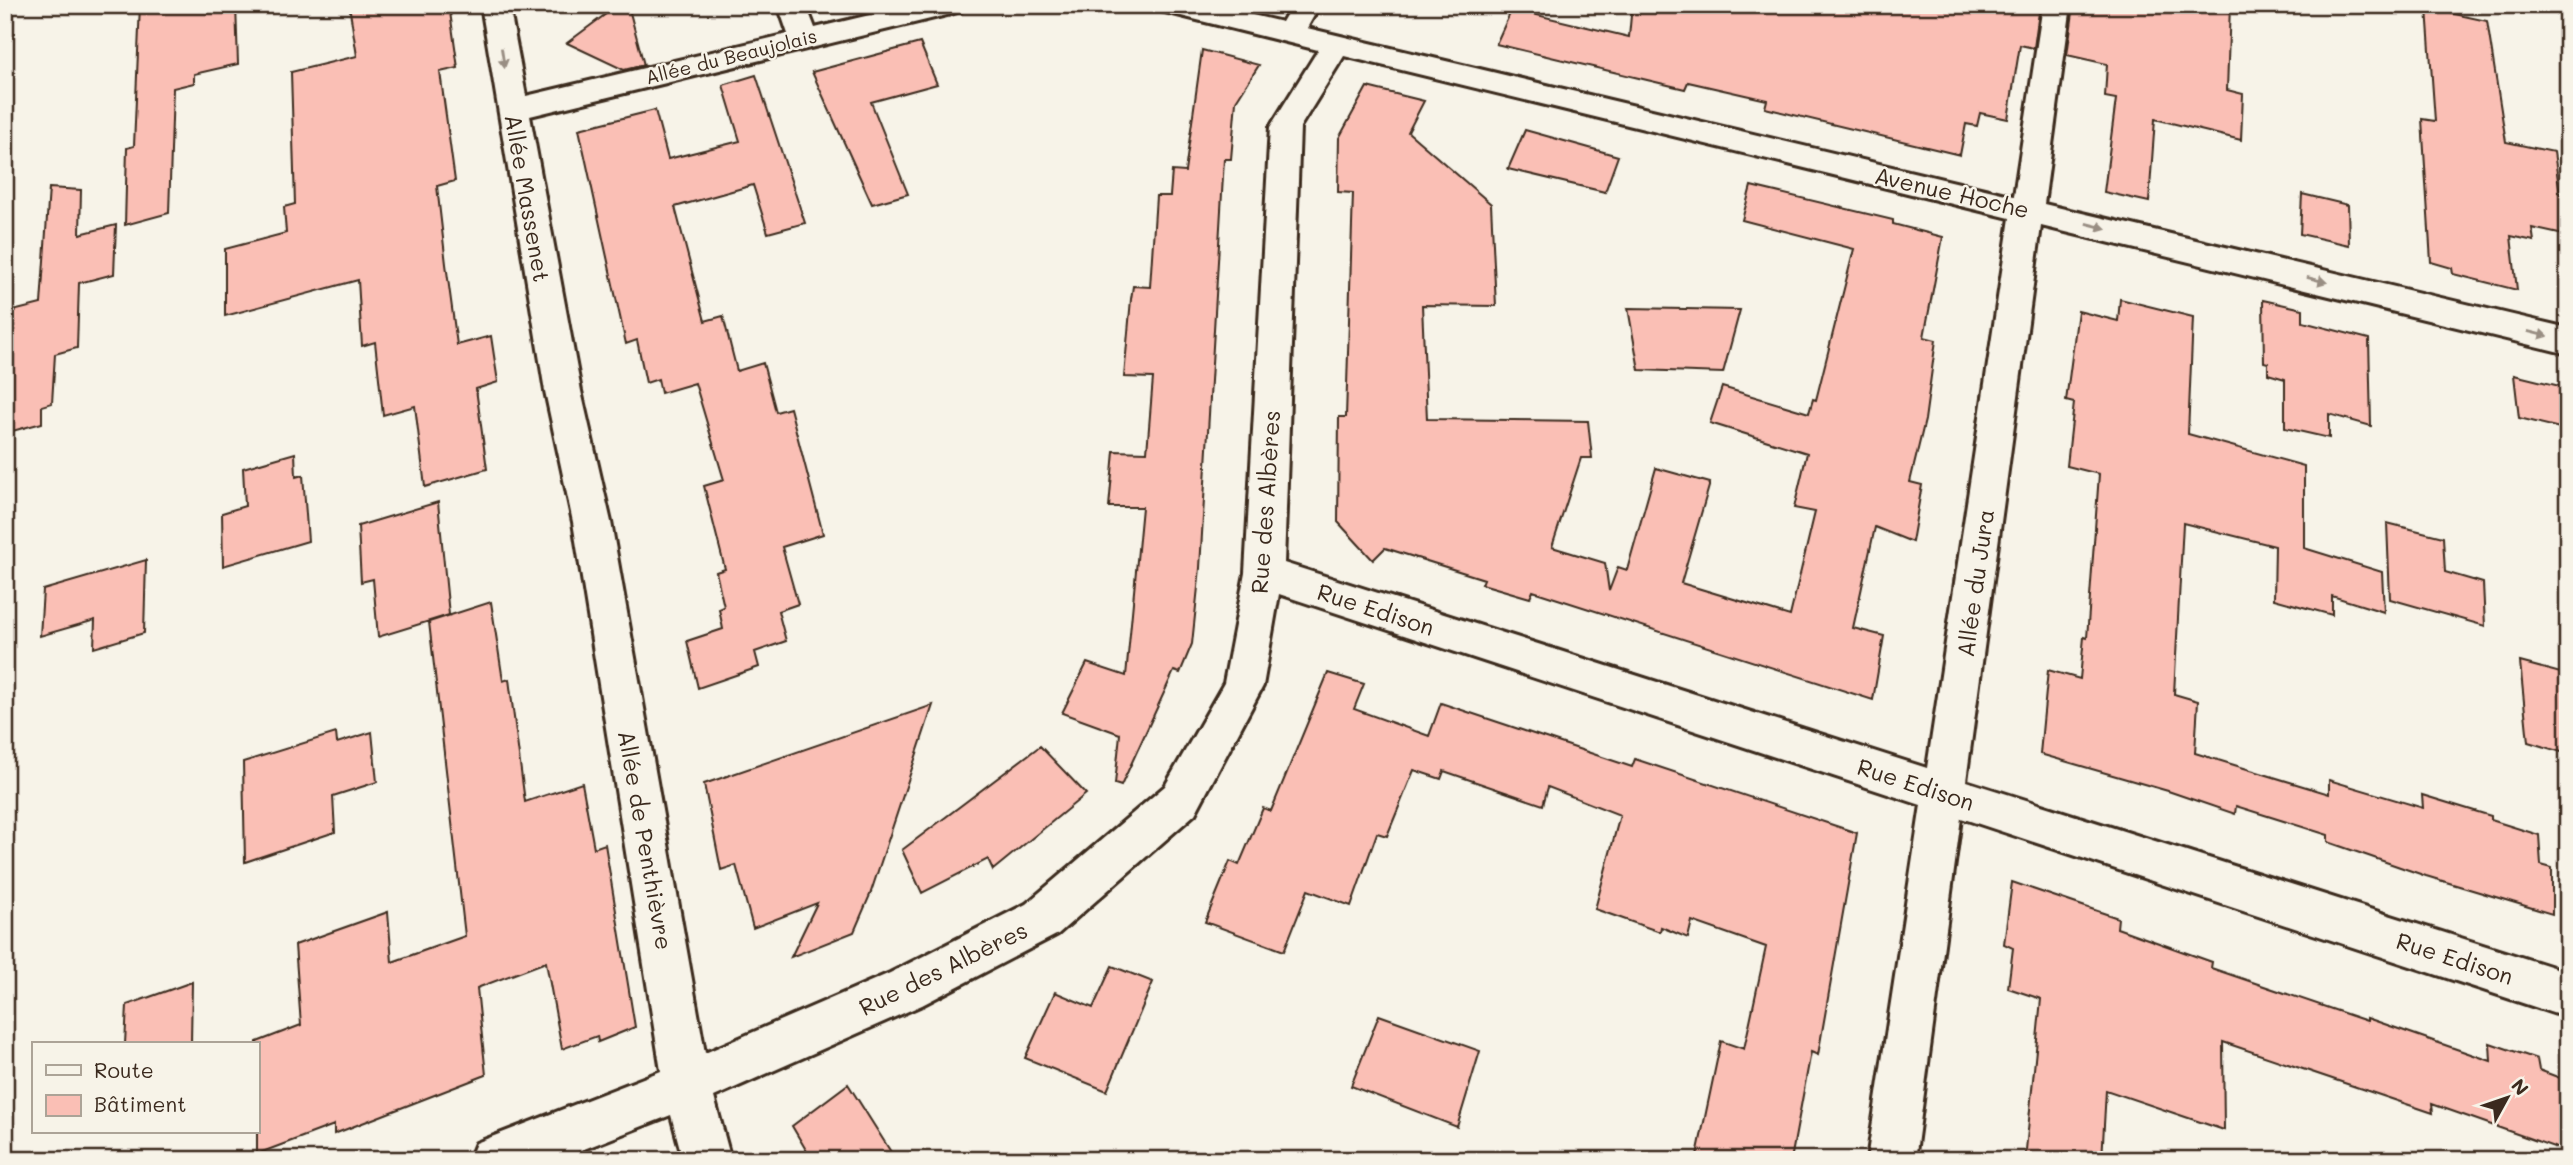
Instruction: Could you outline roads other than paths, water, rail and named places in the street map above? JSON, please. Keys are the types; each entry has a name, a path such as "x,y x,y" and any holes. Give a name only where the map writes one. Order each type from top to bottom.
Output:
{"street":[{"name":"Allée Massenet","path":"495,5 563,391"},
{"path":"792,5 804,38"},
{"name":"Allée du Beaujolais","path":"512,110 804,38 951,5"},
{"path":"1171,5 1335,46"},
{"path":"1290,33 1306,5"},
{"name":"Allée du Jura","path":"1891,1160 2057,5"},
{"path":"2562,5 2568,6"},
{"name":"Avenue Hoche","path":"1335,46 2568,341"},
{"name":"Rue des Albères","path":"687,1085 906,989 1042,919 1181,800 1243,686 1264,573 1285,127 1335,46"},
{"name":"Allée de Penthièvre","path":"563,391 592,522 687,1085 707,1160"},
{"name":"Rue Edison","path":"1264,573 2568,995"},
{"path":"493,1160 687,1085"}]}
